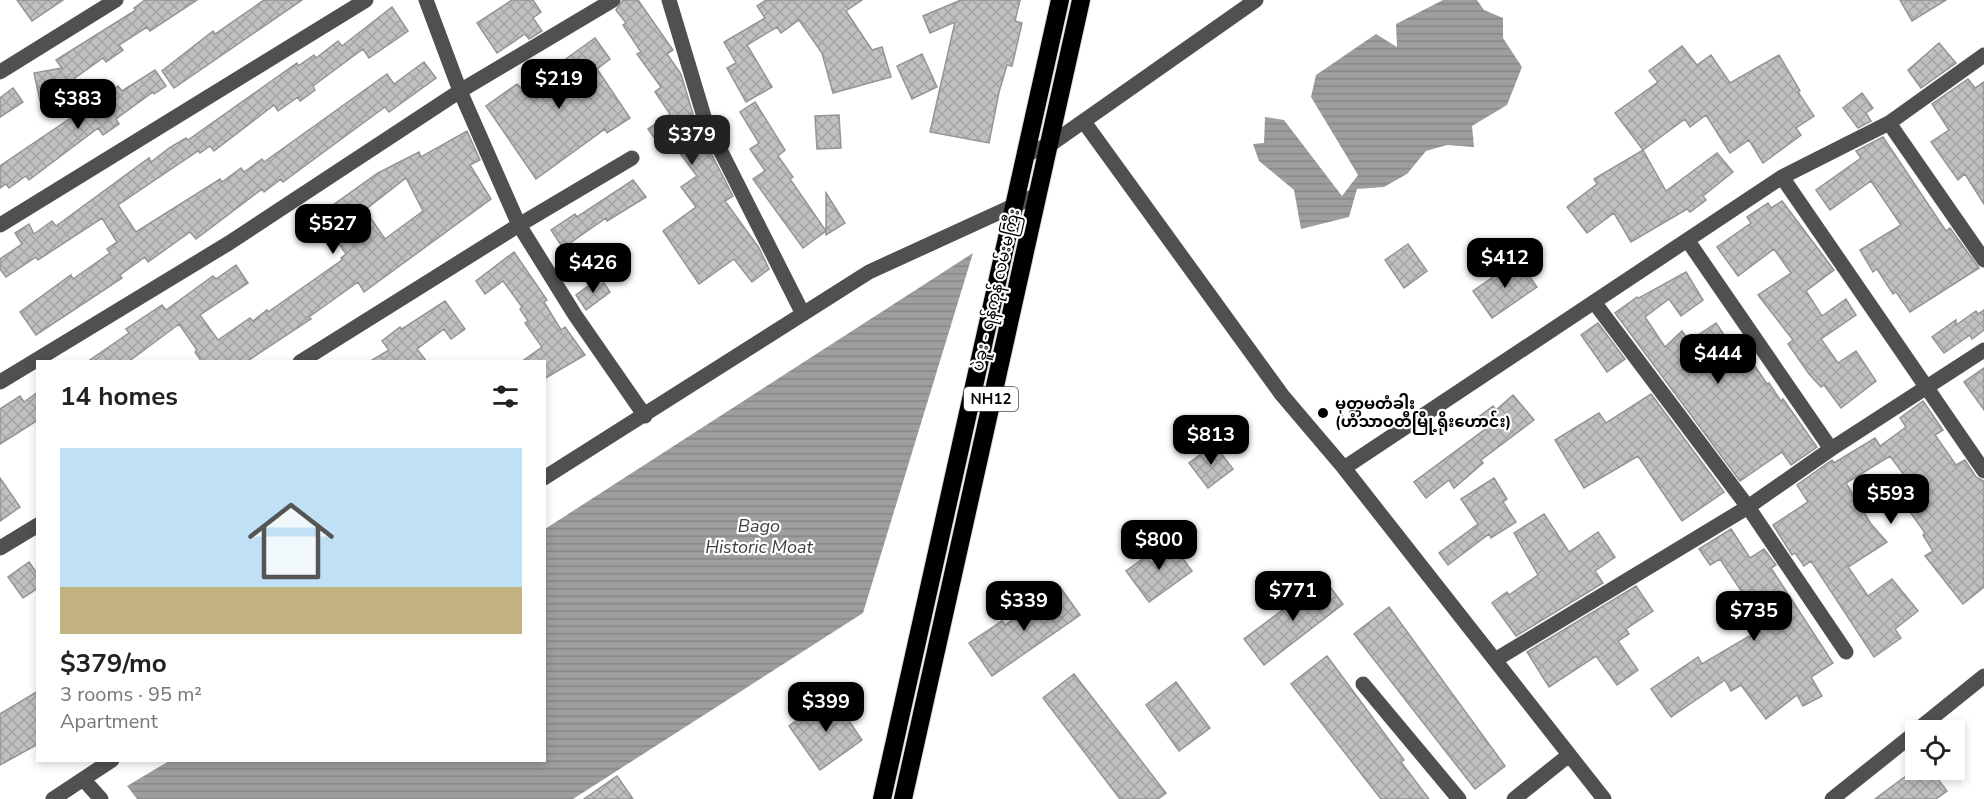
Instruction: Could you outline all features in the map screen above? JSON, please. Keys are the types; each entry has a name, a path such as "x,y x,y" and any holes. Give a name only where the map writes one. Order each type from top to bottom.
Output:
{"highway":[{"name":"ပဲခူး - ရန်ကုန် လမ်းမကြီး","path":"882,799 932,566 1016,204 1060,0"},
{"name":"ပဲခူး - ရန်ကုန် လမ်းမကြီး","path":"903,799 1037,195 1051,144 1081,0"}],"street":[{"path":"0,72 116,0"},
{"path":"0,225 366,0"},
{"path":"426,0 460,91 519,225 576,315 645,416"},
{"path":"36,360 229,243 460,91 613,0"},
{"path":"669,0 705,120 803,314"},
{"path":"1027,154 1051,144 1084,122 1256,0"},
{"path":"1344,468 1782,177 1889,123 1984,55"},
{"path":"1084,122 1282,395 1344,468 1604,799"},
{"path":"1889,123 1984,260"},
{"path":"303,360 519,225 632,158"},
{"path":"1782,177 1984,471"},
{"path":"546,477 869,272 1037,195"},
{"path":"1688,241 1831,449"},
{"path":"1594,302 1748,507 1846,652"},
{"path":"1495,660 1748,507 1831,449 1984,350"},
{"path":"0,382 36,360"},
{"path":"0,548 36,526"},
{"path":"1930,720 1984,676"},
{"path":"1364,684 1459,799"},
{"path":"1832,799 1905,740"},
{"path":"1514,799 1569,755"},
{"path":"53,799 109,762"},
{"path":"83,779 101,799"}],"water":[{"path":"1443,0 1477,0 1484,10 1503,18 1503,38 1522,67 1507,105 1472,126 1474,147 1447,145 1426,151 1407,174 1384,187 1357,189 1349,217 1301,229 1294,190 1259,161 1253,144 1264,143 1265,117 1284,120 1342,196 1358,175 1311,97 1316,75 1376,34 1397,47 1396,24"},
{"name":"Bago Historic Moat","path":"973,253 863,613 573,799 137,799 127,786 167,762 546,762 546,528"}],"building":[{"path":"17,0 63,0 32,21"},
{"path":"145,0 197,0 150,31 147,27 119,45 123,50 106,62 103,58 58,90 56,87 40,101 34,73 62,68 56,60 136,10 134,8"},
{"path":"264,0 302,0 174,88 162,71 213,31 215,34"},
{"path":"512,0 533,0 541,12 533,18 542,31 529,39 525,34 497,53 477,23"},
{"path":"623,0 638,0 673,50 667,54 681,74 696,124 733,196 725,201 759,248 769,269 752,282 734,259 699,284 663,231 696,207 681,187 697,176 667,136 658,143 648,129 670,114 655,92 661,87 637,54 641,52 623,25 626,23 616,10"},
{"path":"766,0 862,0 846,11 872,50 882,47 891,77 833,93 822,53 799,20 781,33 777,27 747,45 772,87 746,102 727,68 736,63 724,42 765,18 757,6"},
{"path":"961,0 1020,0 1015,21 1022,23 1012,66 1007,65 999,92 989,143 930,132 955,22 930,33 923,16"},
{"path":"1900,0 1946,0 1912,21"},
{"path":"392,7 408,31 369,58 363,49 313,86 315,90 300,101 298,97 278,111 274,105 214,151 210,146 200,153 198,151 118,205 136,232 220,179 222,182 241,168 244,172 262,159 264,162 387,74 394,84 424,62 436,78 389,112 385,107 283,182 281,179 264,192 262,189 196,239 190,232 148,262 145,257 120,275 122,278 36,335 20,312 71,275 73,279 110,253 107,249 117,242 102,218 38,260 36,257 6,277 0,269 0,259 22,244 15,233 29,224 34,234 52,221 56,226 149,158 151,162 169,148 186,138 188,140 297,63 298,66 314,55 316,58 338,41 342,46"},
{"path":"595,38 610,59 597,69 630,118 607,133 605,129 536,179 486,106 517,84 521,88 541,74 542,76"},
{"path":"1939,43 1956,63 1921,88 1908,70"},
{"path":"1682,46 1697,65 1711,55 1730,83 1779,55 1800,91 1798,92 1814,116 1796,128 1801,135 1763,163 1749,140 1730,153 1706,115 1690,127 1685,119 1643,150 1615,113 1658,82 1649,71"},
{"path":"922,54 937,87 912,99 897,66"},
{"path":"155,70 166,86 154,94 153,92 116,119 119,124 103,135 98,128 29,180 26,176 9,188 6,184 0,188 0,166 118,86 122,91"},
{"path":"1968,79 1975,88 1984,82 1984,204 1965,174 1958,180 1931,142 1949,130 1932,104"},
{"path":"13,88 23,102 0,117 0,98"},
{"path":"1862,93 1873,108 1866,113 1871,121 1858,128 1843,108"},
{"path":"755,102 785,150 778,156 793,177 790,179 826,231 803,248 753,179 765,171 750,149 759,143 740,112"},
{"path":"839,115 841,148 817,149 815,116"},
{"path":"467,131 480,160 470,165 491,199 364,292 358,282 309,317 311,319 249,360 201,360 195,352 197,350 179,324 131,360 90,360 129,333 126,329 162,305 166,310 213,276 216,279 236,265 248,283 200,315 218,340 250,318 253,321 267,310 268,312 342,260 341,258 346,254 319,215 378,173 419,152 421,157","holes":["406,178 423,211 385,239 365,210"]},
{"path":"1883,137 1946,231 1950,228 1979,268 1910,312 1896,292 1893,294 1877,269 1873,272 1860,250 1901,225 1871,181 1830,210 1816,190 1861,158 1856,151"},
{"path":"1643,150 1666,191 1717,153 1733,172 1703,196 1706,200 1690,212 1687,209 1631,242 1614,213 1587,233 1567,207 1597,184 1594,179"},
{"path":"633,180 646,197 607,221 606,218 563,248 551,230 575,214 577,217"},
{"path":"826,193 845,223 826,235"},
{"path":"1782,201 1834,270 1806,291 1822,316 1846,299 1856,315 1821,339 1838,363 1856,351 1876,381 1841,408 1824,385 1821,387 1809,374 1788,344 1793,340 1758,295 1791,273 1774,249 1738,276 1717,247 1751,223 1747,217 1768,203 1771,208"},
{"path":"1408,244 1427,271 1404,288 1385,260"},
{"path":"514,252 547,300 544,302 561,330 565,327 585,355 546,378 546,360 524,360 542,347 525,323 528,321 520,309 522,307 503,281 485,294 476,281"},
{"path":"1518,260 1537,287 1492,318 1473,291"},
{"path":"1686,272 1703,300 1681,316 1669,299 1645,317 1665,347 1682,331 1689,341 1716,323 1733,348 1740,344 1767,384 1769,383 1781,401 1783,399 1817,447 1791,465 1782,452 1740,481 1615,313 1637,297"},
{"path":"600,277 610,292 586,310 576,295"},
{"path":"445,301 465,329 451,339 444,329 417,349 425,360 372,360 389,350 382,341 400,327 402,329"},
{"path":"1984,310 1984,330 1972,339 1970,335 1944,353 1932,337 1956,320 1956,325 1976,311 1978,314"},
{"path":"1598,323 1625,359 1607,372 1581,335"},
{"path":"1984,368 1984,410 1964,382"},
{"path":"36,393 36,421 0,444 0,409 20,396 24,402"},
{"path":"1651,394 1724,492 1682,521 1638,456 1584,488 1555,440 1599,413 1606,423"},
{"path":"1513,395 1534,420 1481,460 1483,463 1454,488 1449,480 1426,498 1414,482 1488,427 1480,416 1493,406 1496,410"},
{"path":"1923,401 1943,430 1935,435 1956,465 1965,460 1976,477 1984,481 1984,587 1963,604 1925,556 1933,551 1923,535 1925,533 1903,502 1912,496 1902,482 1907,479 1890,456 1846,483 1871,524 1887,542 1848,567 1868,596 1892,579 1918,611 1895,629 1901,638 1874,657 1811,561 1804,566 1795,553 1792,555 1773,525 1808,502 1797,485 1832,460 1834,463 1875,438 1880,446 1906,427 1900,418"},
{"path":"1214,444 1233,469 1208,488 1189,463"},
{"path":"0,478 20,507 0,521"},
{"path":"1494,478 1507,499 1503,502 1516,522 1491,538 1489,534 1448,565 1439,553 1478,524 1461,499"},
{"path":"1544,514 1569,552 1598,532 1615,557 1595,571 1603,583 1516,636 1492,603 1507,592 1509,595 1538,575 1514,533"},
{"path":"1731,529 1750,558 1764,549 1776,565 1771,568 1833,663 1811,677 1822,696 1803,706 1797,695 1766,719 1741,685 1731,691 1725,680 1671,717 1651,689 1698,657 1702,664 1758,631 1736,596 1742,592 1720,559 1710,565 1699,549"},
{"path":"1169,540 1192,571 1149,602 1126,571"},
{"path":"29,562 36,572 36,589 23,598 8,577"},
{"path":"1324,579 1343,604 1264,665 1244,639"},
{"path":"1636,586 1653,611 1626,629 1629,634 1618,641 1638,670 1617,685 1596,656 1549,687 1527,652"},
{"path":"1060,587 1080,615 992,676 969,643 1002,621 1005,625"},
{"path":"1389,607 1505,766 1475,789 1354,634"},
{"path":"1327,656 1404,760 1401,762 1429,799 1381,799 1291,684"},
{"path":"1074,674 1166,793 1158,799 1120,799 1043,698"},
{"path":"1176,682 1210,728 1179,751 1146,705"},
{"path":"36,692 36,745 0,765 0,714"},
{"path":"832,696 862,740 820,770 789,726"},
{"path":"617,776 633,799 584,799"},
{"path":"1905,777 1905,780 1939,780 1947,791 1936,799 1875,799"}],"place":[{"name":"မုတ္တမတံခါး (ဟံသာဝတီမြို့ရိုးဟောင်း)","path":"1323,413"}]}
